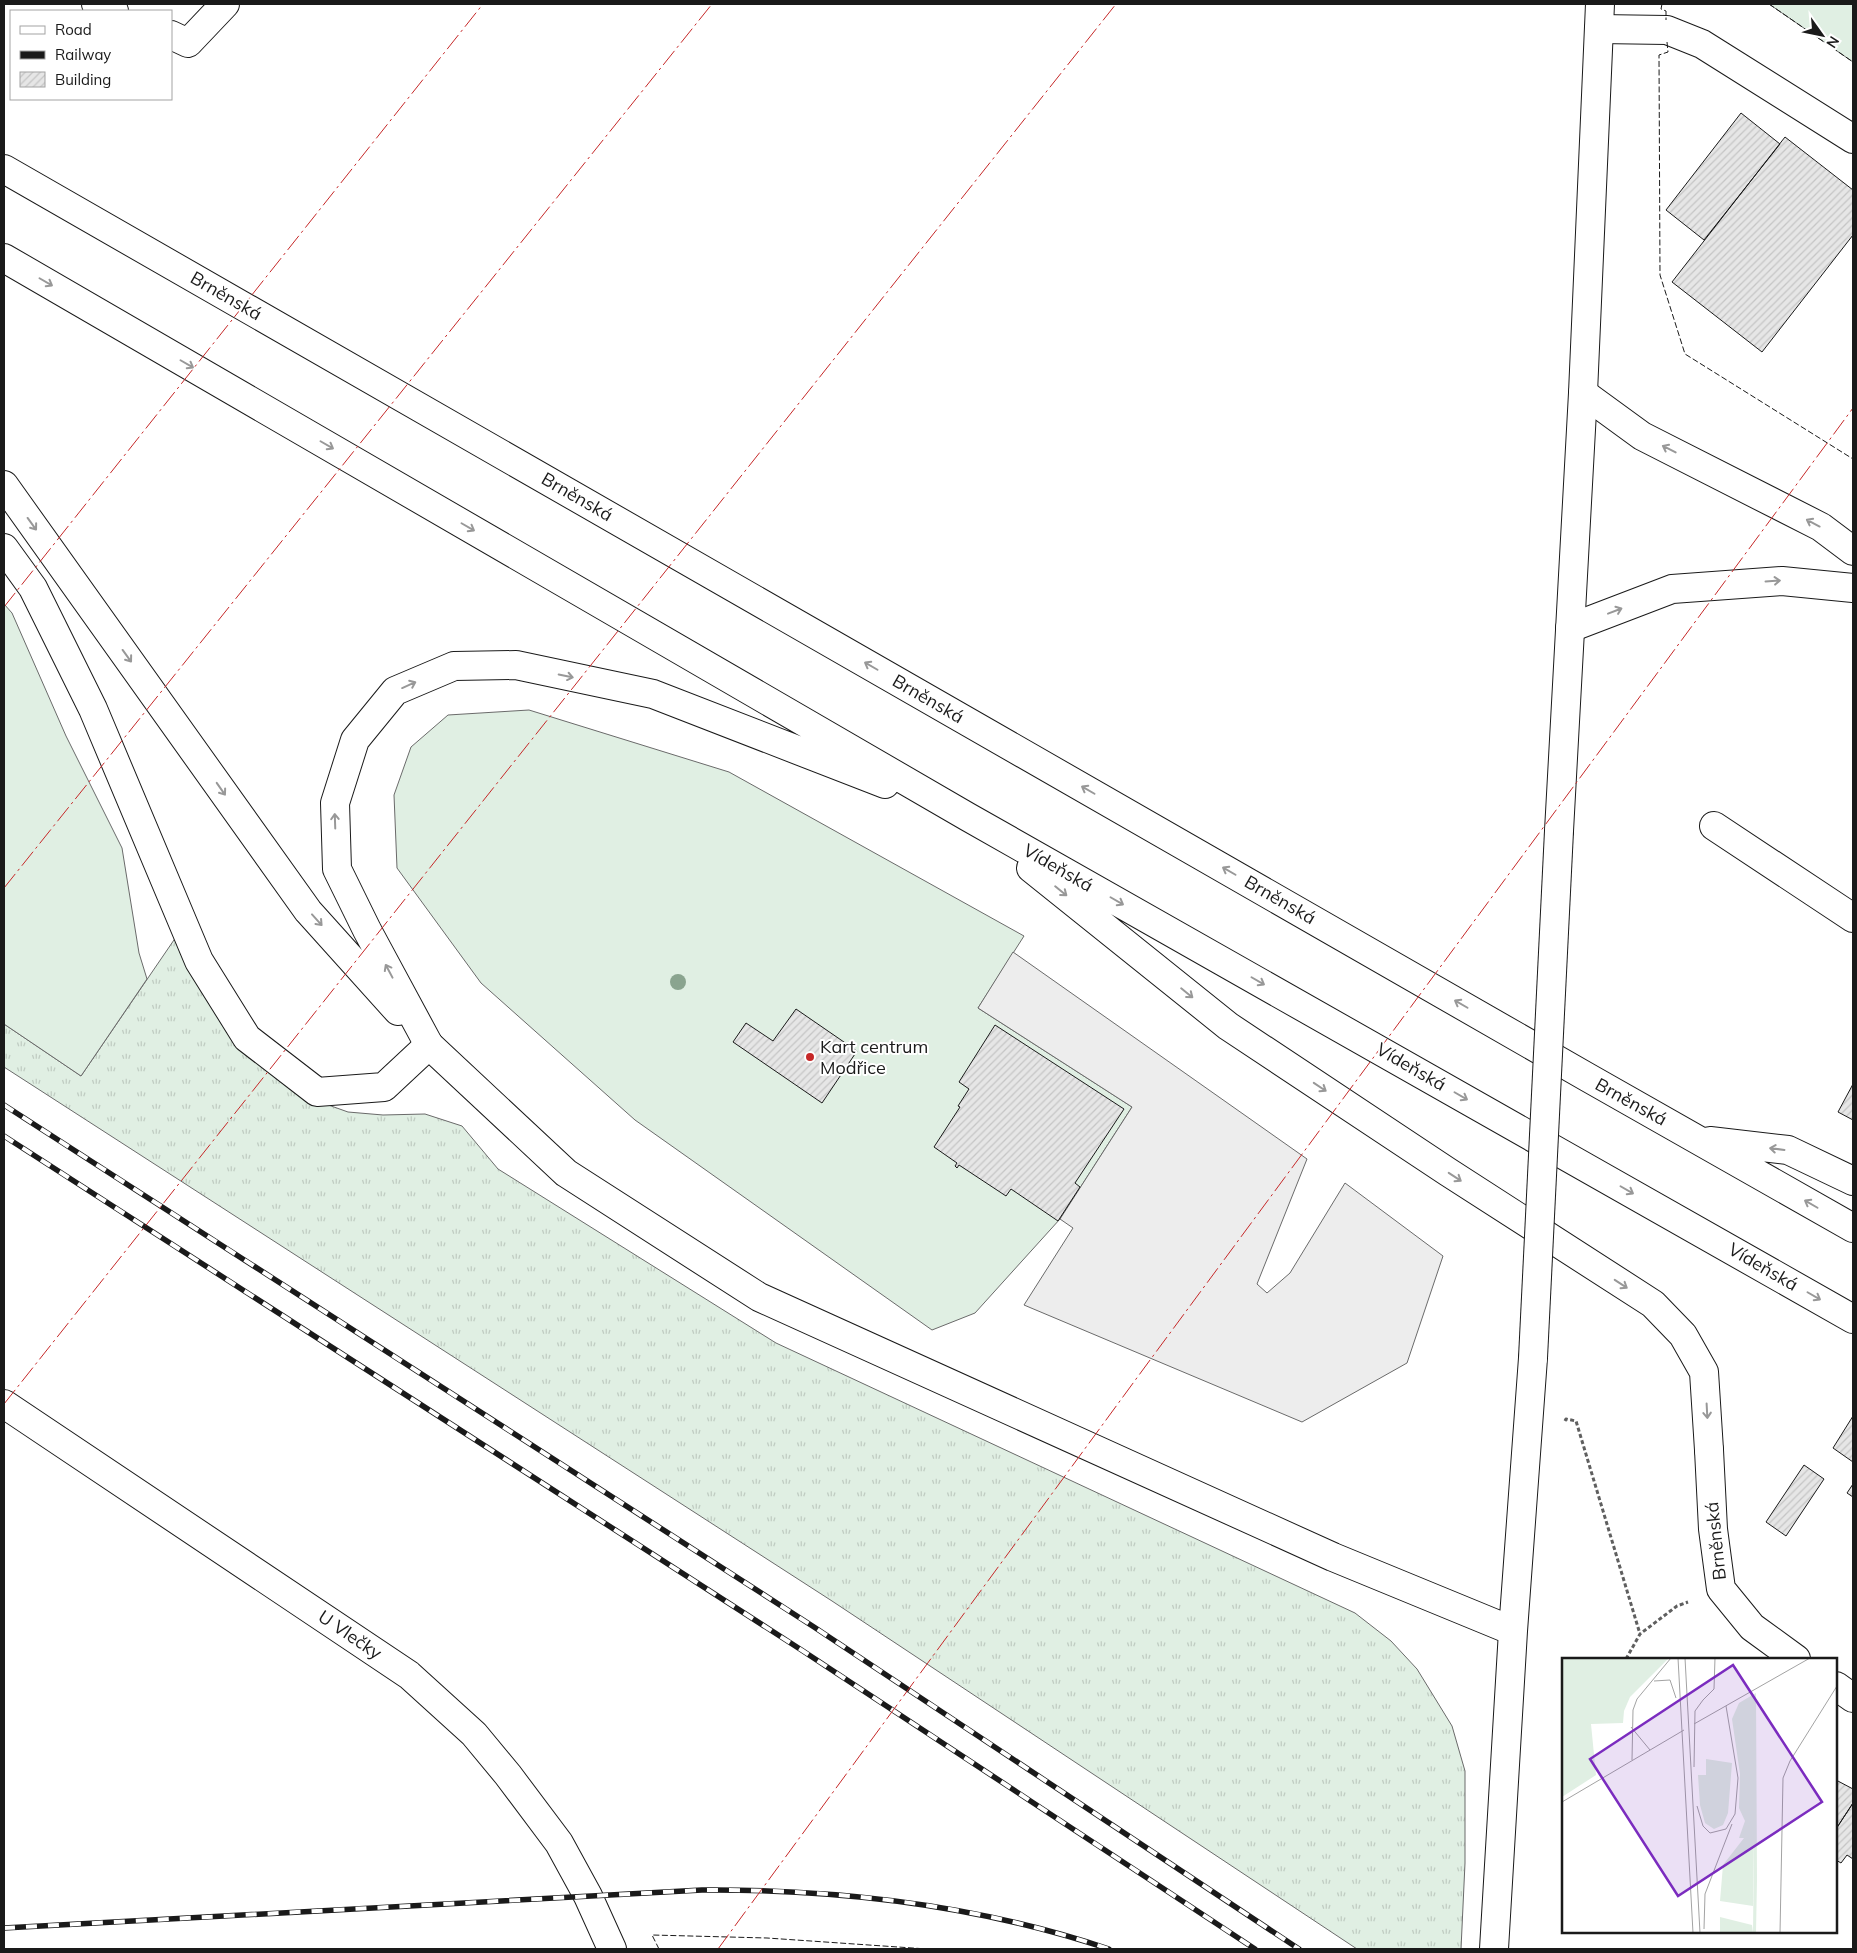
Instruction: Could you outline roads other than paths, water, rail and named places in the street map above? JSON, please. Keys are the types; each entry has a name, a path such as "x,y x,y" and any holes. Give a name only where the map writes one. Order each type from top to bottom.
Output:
{"main road":[{"path":"96,4 111,10"},
{"path":"172,36 188,42 225,4"},
{"path":"1494,1949 1513,1631 1533,1358 1583,393 1599,16 1667,30 1702,44 1853,139"},
{"name":"Brněnská","path":"4,169 1853,1228"},
{"path":"4,258 968,817"},
{"path":"1583,393 1642,436 1821,528 1853,551"},
{"path":"4,485 308,911 429,1045 566,1173 759,1297 1333,1557 1513,1631"},
{"path":"4,548 33,588 93,709 199,961 247,1038 317,1092 384,1087 429,1045"},
{"path":"1570,628 1672,589 1782,581 1853,588"},
{"path":"429,1045 367,930 337,869 334,803 355,740 395,692 454,666 516,665 653,694 968,817"},
{"name":"Brněnská","path":"968,817 1228,1026 1448,1172 1653,1304 1683,1335 1704,1372 1713,1529 1721,1589 1752,1627 1795,1658"},
{"name":"Vídeňská","path":"968,817 1853,1319"},
{"path":"1714,826 1853,918"},
{"path":"1697,1139 1788,1150 1853,1181"},
{"name":"U Vlečky","path":"4,1404 409,1674 474,1734 508,1775 559,1843 584,1888 612,1949"},
{"path":"1837,1687 1853,1698"}],"railway":[{"path":"4,1105 814,1627 1299,1949"},
{"path":"4,1136 803,1651 1255,1949"},
{"path":"4,1928 702,1890 754,1890 857,1897 959,1911 1010,1921 1109,1949"}],"place":[{"name":"Kart centrum Modřice","path":"810,1057"}]}
